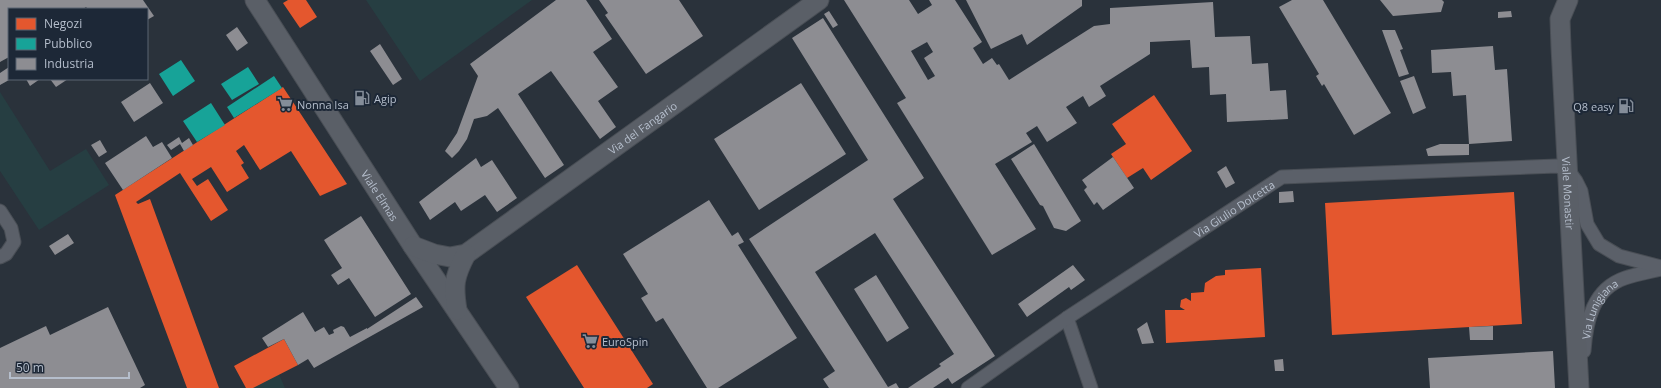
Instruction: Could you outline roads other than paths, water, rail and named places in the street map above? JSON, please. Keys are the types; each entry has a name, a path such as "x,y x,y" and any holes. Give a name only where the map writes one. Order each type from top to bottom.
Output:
{"main road":[{"name":"Viale Elmas","path":"255,0 457,312 509,388"},
{"name":"Via del Fangario","path":"414,246 434,254 450,257 466,254 819,0"},
{"path":"1556,0 1560,19"},
{"name":"Viale Monastir","path":"1568,0 1560,19 1571,256 1579,386"},
{"path":"1560,19 1578,0"},
{"name":"Via del Fangario","path":"457,312 454,291 457,271 466,254"}],"street":[{"name":"Via Giulio Dolcetta","path":"968,388 1067,318 1282,177 1557,166 1568,170"},
{"name":"Via Lunigiana","path":"1568,170 1582,191 1586,224 1599,244 1619,256 1661,268"},
{"path":"0,211 11,228 14,242 6,254 0,257"},
{"name":"Via Lunigiana","path":"1579,386 1588,320 1592,307 1599,295 1610,285 1625,278 1661,268"},
{"path":"1067,318 1091,388"}],"place":[{"name":"Agip","path":"362,98"},
{"name":"Nonna Isa","path":"285,104"},
{"name":"Q8 easy","path":"1626,106"},
{"name":"EuroSpin","path":"590,341"}]}
